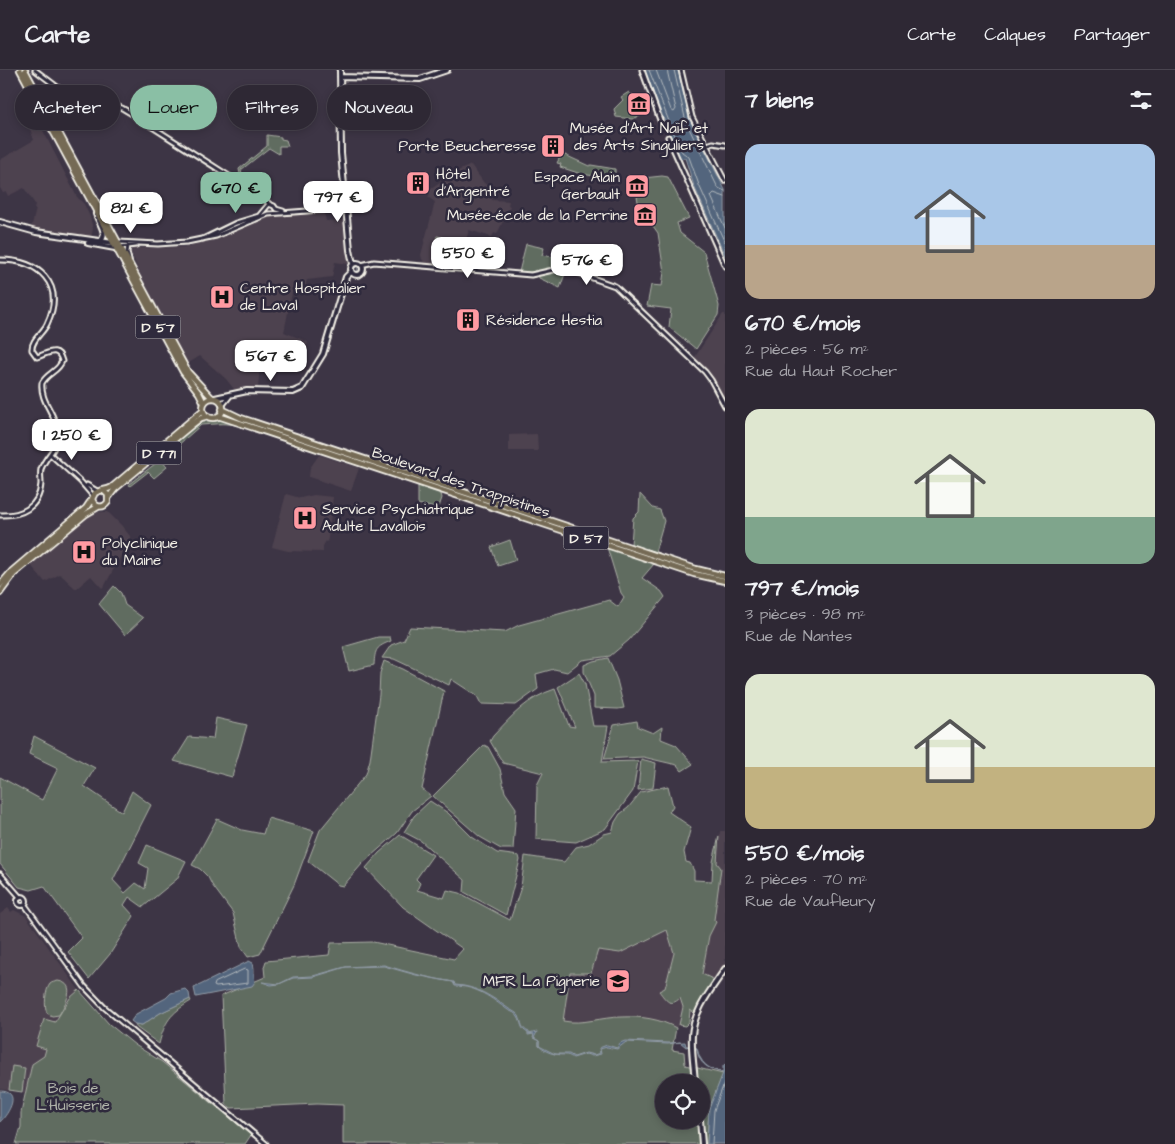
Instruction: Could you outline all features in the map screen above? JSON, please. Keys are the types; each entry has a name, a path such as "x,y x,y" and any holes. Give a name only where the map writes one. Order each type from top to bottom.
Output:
{"main road":[{"path":"20,70 95,211 104,234 104,239 100,242"},
{"name":"D 57","path":"25,70 183,372 204,403"},
{"path":"232,394 225,399 218,416 208,416 203,410 204,403 214,398 232,394 254,390 293,392 302,388 323,354 346,277 351,272 350,269 353,264 340,146 340,70"},
{"path":"340,77 420,79 447,70"},
{"path":"95,211 129,269 132,270"},
{"path":"0,222 27,230 104,246 117,246"},
{"path":"52,235 117,246"},
{"path":"104,246 117,246"},
{"path":"351,272 356,275 360,274 362,267 357,263 353,264"},
{"name":"D 57","path":"132,270 188,372 214,398"},
{"path":"214,398 222,407"},
{"name":"Boulevard des Trappistines","path":"222,407 241,418 696,569 725,576"},
{"name":"D 771","path":"104,491 112,487 203,410"},
{"name":"D 771","path":"109,498 115,489 192,425 201,418 208,416"},
{"name":"Boulevard des Trappistines","path":"218,416 694,574 725,581"},
{"path":"0,593 14,574 86,514 106,505 109,498 104,491 97,491 86,508 1,582"},
{"path":"92,498 94,504 98,507"},
{"path":"694,1074 692,1046 693,1028 702,1004 725,970"},
{"path":"701,1129 702,1144"}],"street":[{"path":"642,70 660,120"},
{"path":"681,70 693,119 725,181"},
{"path":"31,81 36,71 60,89 122,108 283,212"},
{"path":"668,137 725,266"},
{"path":"707,145 713,142 725,145"},
{"path":"267,212 266,207 269,204"},
{"path":"117,246 175,244 200,240 216,236 267,212 346,208"},
{"path":"274,213 276,209"},
{"path":"117,246 144,244"},
{"path":"128,246 127,252 132,270"},
{"path":"0,260 15,261 33,266 44,275 51,289 52,299 49,318 32,346 32,350 37,357 50,351 55,351 61,356 62,361 59,368 48,375 42,383 43,397 53,416 57,430 56,444 40,471 41,484 38,496 26,511 20,514 0,515"},
{"path":"362,267 370,263 520,274 539,274 566,269 614,286 704,372 711,380 725,406"},
{"path":"51,455 81,482 97,491"},
{"path":"81,482 92,498"},
{"path":"0,874 20,897 24,896 27,899 25,905"},
{"path":"20,897 18,904 25,905 84,986 104,1007 266,1144"}],"shaded area":[{"path":"30,130 43,130 77,197 84,204 90,217 93,229 89,239 31,229 36,209 34,209 35,204 24,188 8,196 0,188 0,160 34,140"},
{"path":"471,165 484,183 494,191 492,200 509,201 508,205 510,206 497,234 494,233 492,237 469,230 458,266 423,264 421,255 435,202 428,197 430,194 428,191 458,171"},
{"name":"Centre Hospitalier de Laval","path":"324,212 326,221 345,220 349,260 348,264 335,262 332,277 307,280 304,290 295,288 292,293 284,332 308,342 304,358 287,359 261,354 258,388 234,389 226,379 200,356 187,364 144,283 132,255 131,251 133,248 190,247 263,218 278,214"},
{"path":"723,314 725,314 725,402 718,389 719,386 717,386 708,371 695,360 695,357"},
{"path":"537,434 538,451 509,451 509,435"},
{"path":"319,455 359,468 351,491 309,477 310,468"},
{"name":"Service Psychiatrique Adulte Lavallois","path":"286,494 300,498 314,495 333,497 328,538 323,546 323,552 288,551 272,547"},
{"name":"Polyclinique du Maine","path":"93,512 108,512 130,536 105,585 102,588 91,576 76,589 60,574 45,582 30,564"},
{"path":"720,831 725,831 725,966 715,980 702,974 709,936 716,922 714,920"},
{"path":"8,908 11,912 14,910 26,916 79,990 70,998 56,1020 44,1056 32,1065 26,1093 0,1089 0,914"},
{"name":"MFR La Pignerie","path":"667,930 674,952 665,988 660,991 666,1001 672,1004 676,1003 680,998 683,1007 679,1025 676,1028 665,1022 622,1017 579,1023 563,1021 570,973 598,950 620,953"}],"green space":[{"path":"629,92 640,116 632,119 616,117 614,109 623,100 621,97"},
{"path":"267,135 281,137 281,139 286,140 288,146 279,146 279,154 269,148 241,170 243,180 241,180 239,169 267,146"},
{"path":"561,155 589,166 615,169 615,179 581,174 560,167 561,164 557,163"},
{"path":"668,177 689,218 677,223 680,233 704,252 719,306 718,315 696,349 669,327 671,309 647,306 651,285 662,286 664,272 658,233 648,219 641,219 634,179"},
{"path":"437,236 451,239 448,256 434,254"},
{"path":"526,244 544,248 542,255 558,258 562,262 561,271 566,271 560,288 539,278 535,270 533,272 519,272"},
{"path":"223,420 244,427 227,424 201,425 161,460 167,467 154,478 148,472 130,486 129,484 160,460 152,462 199,423"},
{"path":"418,486 441,494 442,498 439,507 435,508 418,504"},
{"path":"640,494 653,508 660,510 664,521 655,552 631,544 633,518 639,512"},
{"path":"510,540 516,560 498,566 491,547"},
{"path":"607,547 654,564 642,578 661,591 665,597 629,640 610,656 582,660 567,672 554,669 536,674 538,689 516,705 481,704 477,696 451,679 449,685 394,659 382,658 391,645 404,640 410,627 505,632 519,625 609,600 618,607 624,597 621,593"},
{"path":"114,586 121,593 125,605 143,618 125,635 99,604"},
{"path":"378,637 390,637 391,641 377,649 374,665 349,671 343,647"},
{"path":"608,658 617,680 624,708 594,708 594,696 584,672 584,665"},
{"path":"384,661 444,691 422,789 431,796 412,811 397,833 362,864 343,886 338,885 308,861 320,830 366,774 370,760 379,695 380,673"},
{"path":"579,673 585,684 593,726 608,726 602,762 638,761 633,791 605,829 576,842 536,839 537,785 543,773 503,763 490,741 507,721 528,702 555,689 569,726 575,727 558,687"},
{"path":"216,718 247,725 232,777 174,761 189,737 213,739"},
{"path":"637,721 638,727 653,733 662,727 661,739 676,745 693,764 682,771 677,765 643,757 604,759 614,725"},
{"path":"34,736 95,768 84,786 122,812 132,791 151,805 113,880 125,893 136,883 145,889 148,868 139,863 147,845 186,861 177,879 143,907 129,897 124,905 134,916 110,954 89,979 68,952 82,938 44,886 31,890 19,887 0,864 0,777 42,800 58,768 29,754"},
{"path":"484,745 488,747 500,769 505,792 516,808 513,849 501,849 480,837 433,796"},
{"path":"641,759 656,763 653,788 638,790"},
{"path":"668,786 673,806 669,812 691,827 684,852 686,862 690,863 694,871 694,880 712,881 713,862 719,836 717,863 721,868 714,920 716,922 709,936 702,974 715,980 696,1014 690,1010 689,1022 685,1026 679,1025 683,1007 680,998 671,1003 668,1002 659,991 665,988 674,953 667,930 620,953 598,950 591,973 570,973 563,1021 578,1022 614,1017 636,1017 657,1020 676,1028 672,1050 684,1052 685,1065 723,1074 710,1106 710,1074 655,1074 655,1129 708,1129 707,1144 343,1144 343,1105 317,1104 231,1108 226,1104 221,996 265,977 264,967 266,961 329,955 331,943 373,942 454,959 463,949 403,907 366,868 379,853 400,835 433,855 416,879 420,883 417,890 444,898 447,890 460,893 510,920 521,887 525,856 564,862 576,847 589,844 604,834 612,832 620,814 628,808 641,792"},
{"path":"430,801 448,813 472,837 497,853 519,856 520,860 506,915 464,892 465,880 421,841 404,832 414,816"},
{"path":"268,818 314,831 294,885 260,954 248,957 241,947 233,913 208,877 200,869 192,865 217,819 242,830 263,834"},
{"path":"58,981 64,983 69,990 59,1015 52,1016 46,1010 46,994 50,984"},
{"name":"Bois de L'Huisserie","path":"79,990 109,1024 135,1045 162,1062 251,1135 245,1144 16,1144 21,1127 21,1113 32,1064 44,1056 46,1049 36,1046 44,1019 55,1022 70,998"},
{"path":"190,999 191,1001 169,1019 159,1044 137,1028 135,1024 142,1025 160,1013"},
{"path":"12,1066 25,1068 22,1092 9,1090"}],"water":[{"path":"644,70 678,70 690,120 725,190 725,256 694,186 685,158 680,159"},
{"path":"249,961 253,963 254,968 255,982 252,986 196,997 194,988"},
{"path":"384,965 431,978 416,975 384,966 346,967 313,977 293,978 279,984 293,977 313,976 345,967"},
{"path":"449,981 454,982 455,985 470,987 477,990 470,988 455,986 453,982"},
{"path":"262,982 279,984 271,985"},
{"path":"185,989 189,993 190,999 160,1013 142,1025 131,1021 136,1014 166,998 171,993"},
{"path":"477,990 484,993 515,1012 529,1034 537,1032 534,1038 539,1041 533,1038 534,1034 528,1035 522,1028 515,1014"},
{"path":"625,1041 677,1042 668,1044 626,1042 617,1049 607,1047 600,1049 601,1054 592,1056 586,1054 573,1058 567,1055 555,1054 569,1054 574,1057 586,1053 594,1055 600,1053 599,1048 607,1045 617,1048 620,1043"},
{"path":"694,1047 697,1048 703,1062 713,1070 702,1063 697,1049"},
{"path":"725,1064 725,1144 707,1144 708,1129 710,1129 710,1106 723,1073 713,1070 723,1072"},
{"path":"0,1091 11,1095 12,1103 0,1122"}],"waterway":[{"path":"356,267 354,269 356,271"},
{"path":"357,267 357,271"}],"place":[{"name":"Musée d'Art Naïf et des Arts Singuliers","path":"639,104"},
{"name":"Porte Beucheresse","path":"553,146"},
{"name":"Hôtel d'Argentré","path":"418,183"},
{"name":"Espace Alain Gerbault","path":"637,186"},
{"name":"Musée-école de la Perrine","path":"645,215"},
{"name":"Centre Hospitalier de Laval","path":"222,297"},
{"name":"Résidence Hestia","path":"468,320"},
{"name":"Service Psychiatrique Adulte Lavallois","path":"305,518"},
{"name":"Polyclinique du Maine","path":"84,552"},
{"name":"MFR La Pignerie","path":"618,981"}]}
